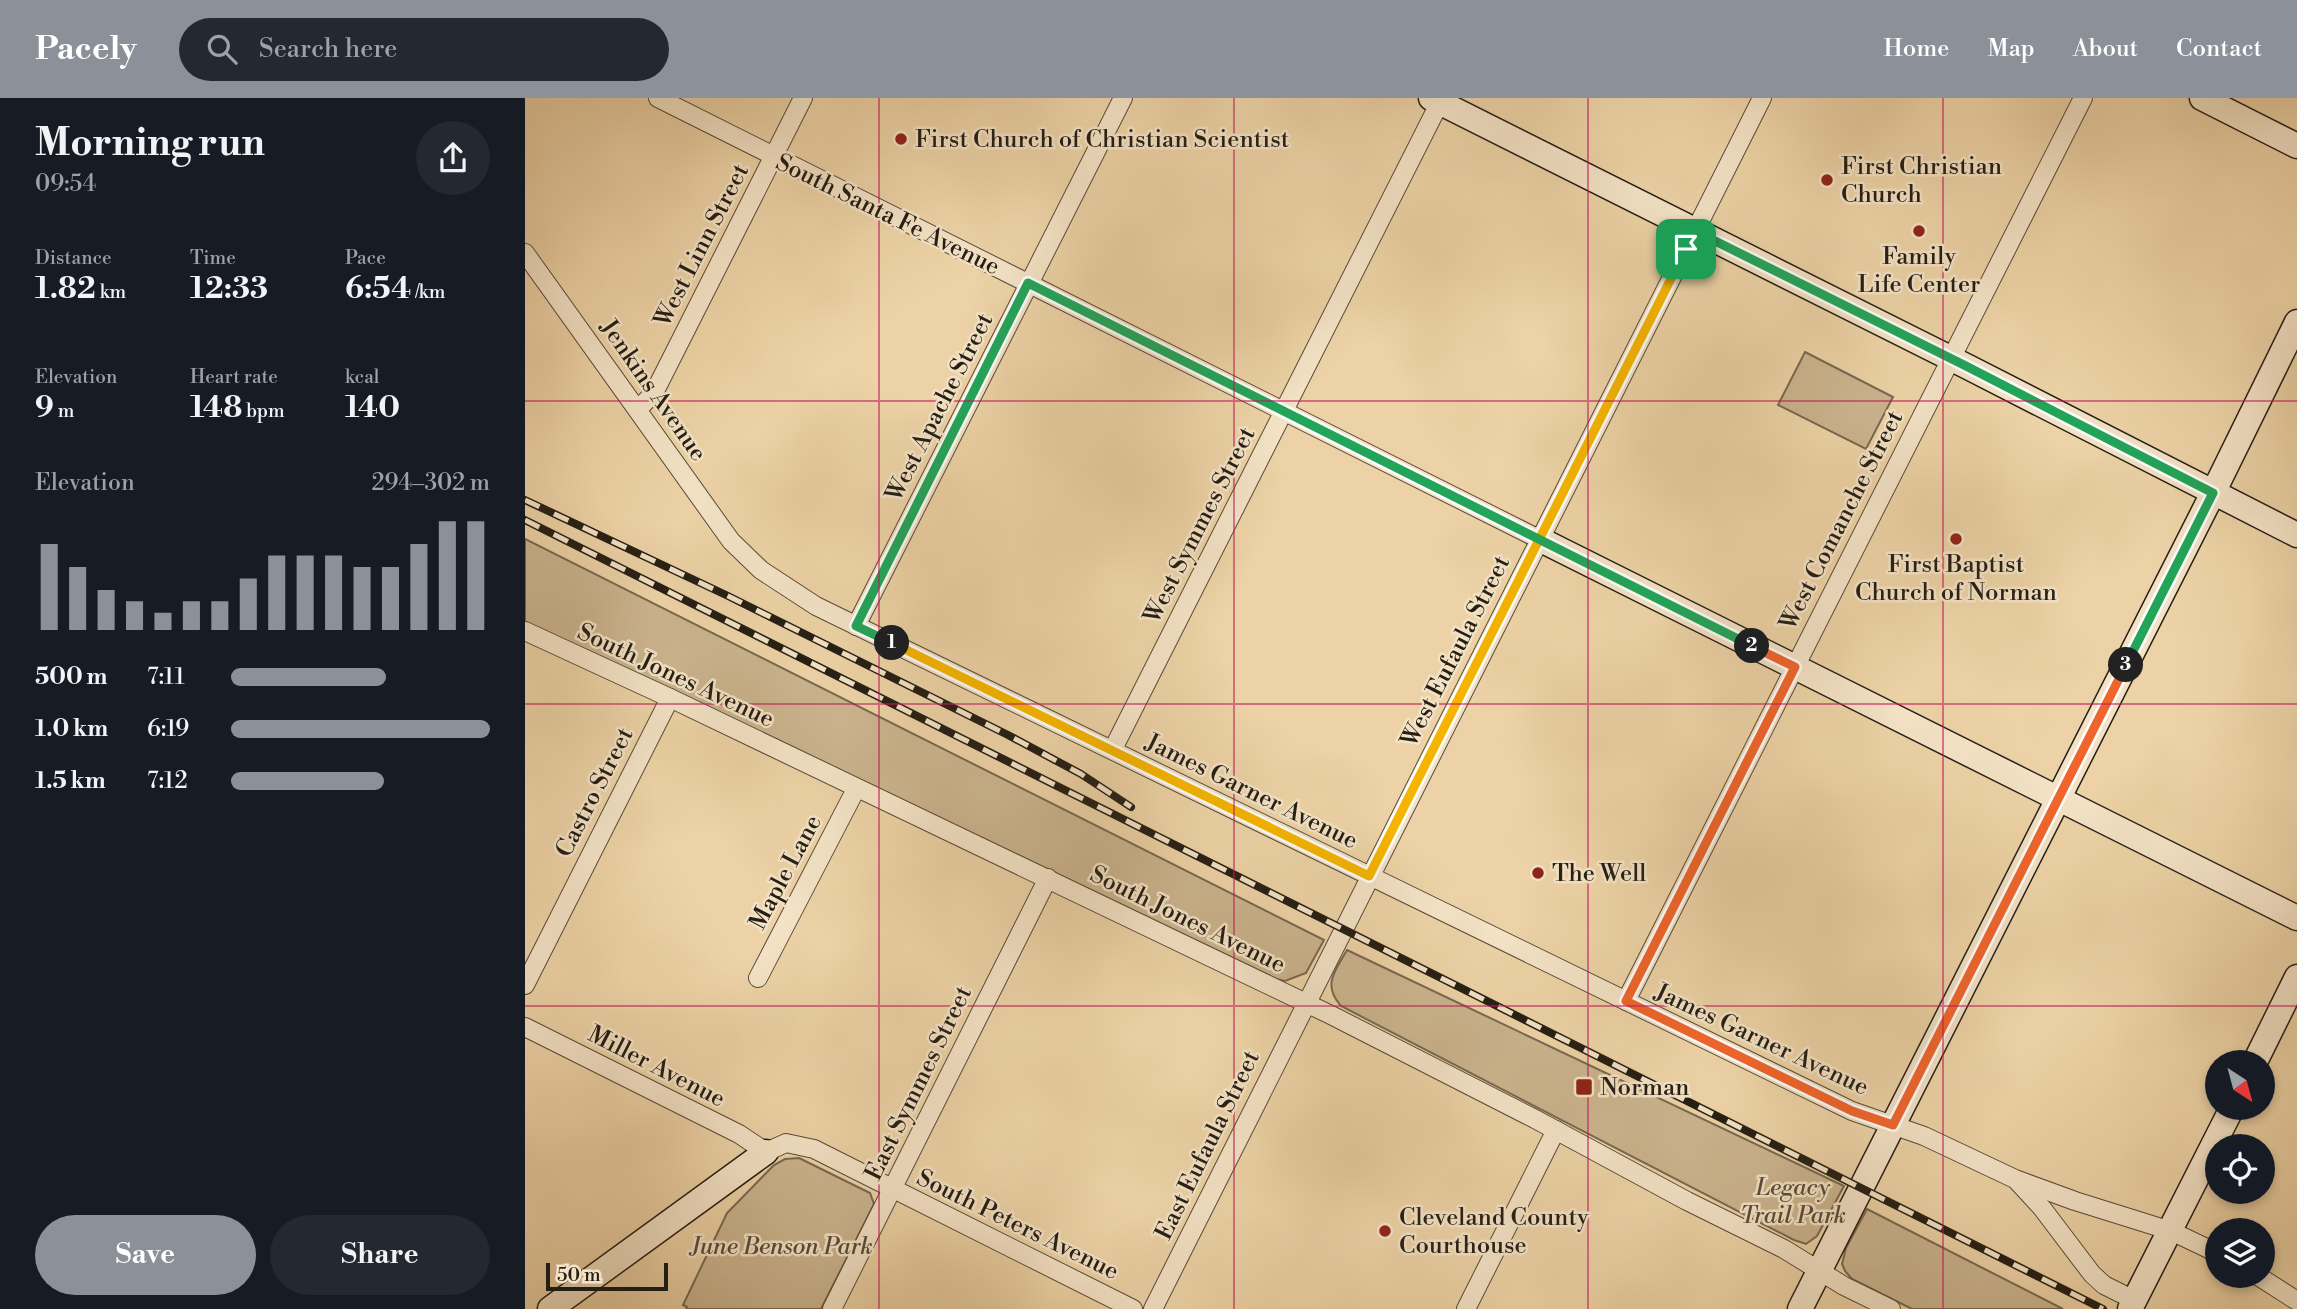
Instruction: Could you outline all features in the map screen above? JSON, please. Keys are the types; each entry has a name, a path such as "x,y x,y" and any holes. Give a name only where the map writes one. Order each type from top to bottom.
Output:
{"street":[{"name":"South Santa Fe Avenue","path":"658,98 2297,918"},
{"name":"West Linn Street","path":"638,409 654,393 803,98"},
{"name":"West Apache Street","path":"856,626 1123,98"},
{"name":"West Eufaula Street","path":"1305,1002 1762,98"},
{"name":"West Comanche Street","path":"1626,1001 2083,98"},
{"path":"2202,98 2297,146"},
{"path":"1438,100 2297,535"},
{"name":"West Symmes Street","path":"1113,749 1285,411 1438,100"},
{"name":"Jenkins Avenue","path":"525,253 713,517 744,554"},
{"path":"1800,1309 2297,322"},
{"name":"James Garner Avenue","path":"744,554 783,586 856,626 1852,1111 1924,1136 2015,1179 2171,1231 2205,1247"},
{"name":"South Jones Avenue","path":"525,631 1305,1002 1784,1249 1844,1286 1891,1309"},
{"name":"Castro Street","path":"525,985 670,698"},
{"name":"Maple Lane","path":"758,978 856,789"},
{"name":"East Symmes Street","path":"832,1309 1048,878"},
{"path":"2261,1050 2297,977"},
{"name":"East Eufaula Street","path":"1153,1309 1305,1002"},
{"name":"Miller Avenue","path":"525,1027 739,1135 766,1152"},
{"path":"2132,1305 2226,1120"},
{"path":"1466,1309 1556,1130"},
{"name":"South Peters Avenue","path":"766,1152 786,1143 814,1149 1133,1309"},
{"path":"550,1309 766,1152"},
{"name":"James Garner Avenue","path":"2015,1179 2092,1274 2132,1305"},
{"path":"2275,1287 2297,1301"}],"green space":[{"path":"1805,352 1893,397 1866,449 1778,405"},
{"path":"525,539 1324,940 1306,973 1285,981 1276,979 525,622"},
{"name":"Legacy Trail Park","path":"1347,950 1844,1186 1817,1236 1806,1244 1794,1240 1341,1006 1331,985 1335,971"},
{"name":"June Benson Park","path":"799,1158 870,1193 874,1204 821,1309 686,1309 683,1305 727,1213 774,1165 785,1159"},
{"name":"Legacy Trail Park","path":"1867,1209 2063,1309 1912,1309 1852,1279 1842,1264 1846,1248"}],"railway":[{"path":"525,500 726,595 1008,735 1081,774 1131,807"},
{"path":"525,520 2103,1309"}],"place":[{"name":"First Church of Christian Scientist","path":"901,139"},
{"name":"First Christian Church","path":"1827,180"},
{"name":"Family Life Center","path":"1919,231"},
{"name":"First Baptist Church of Norman","path":"1956,539"},
{"name":"The Well","path":"1538,873"},
{"name":"Norman","path":"1584,1087"},
{"name":"Cleveland County Courthouse","path":"1385,1231"}],"route":[{"path":"1686,249 1539,539 1369,876 856,626 1028,283 1285,411 1539,539 1795,667 1626,1001 1852,1111 1893,1125 2213,493 1695,231 1686,249"}]}
